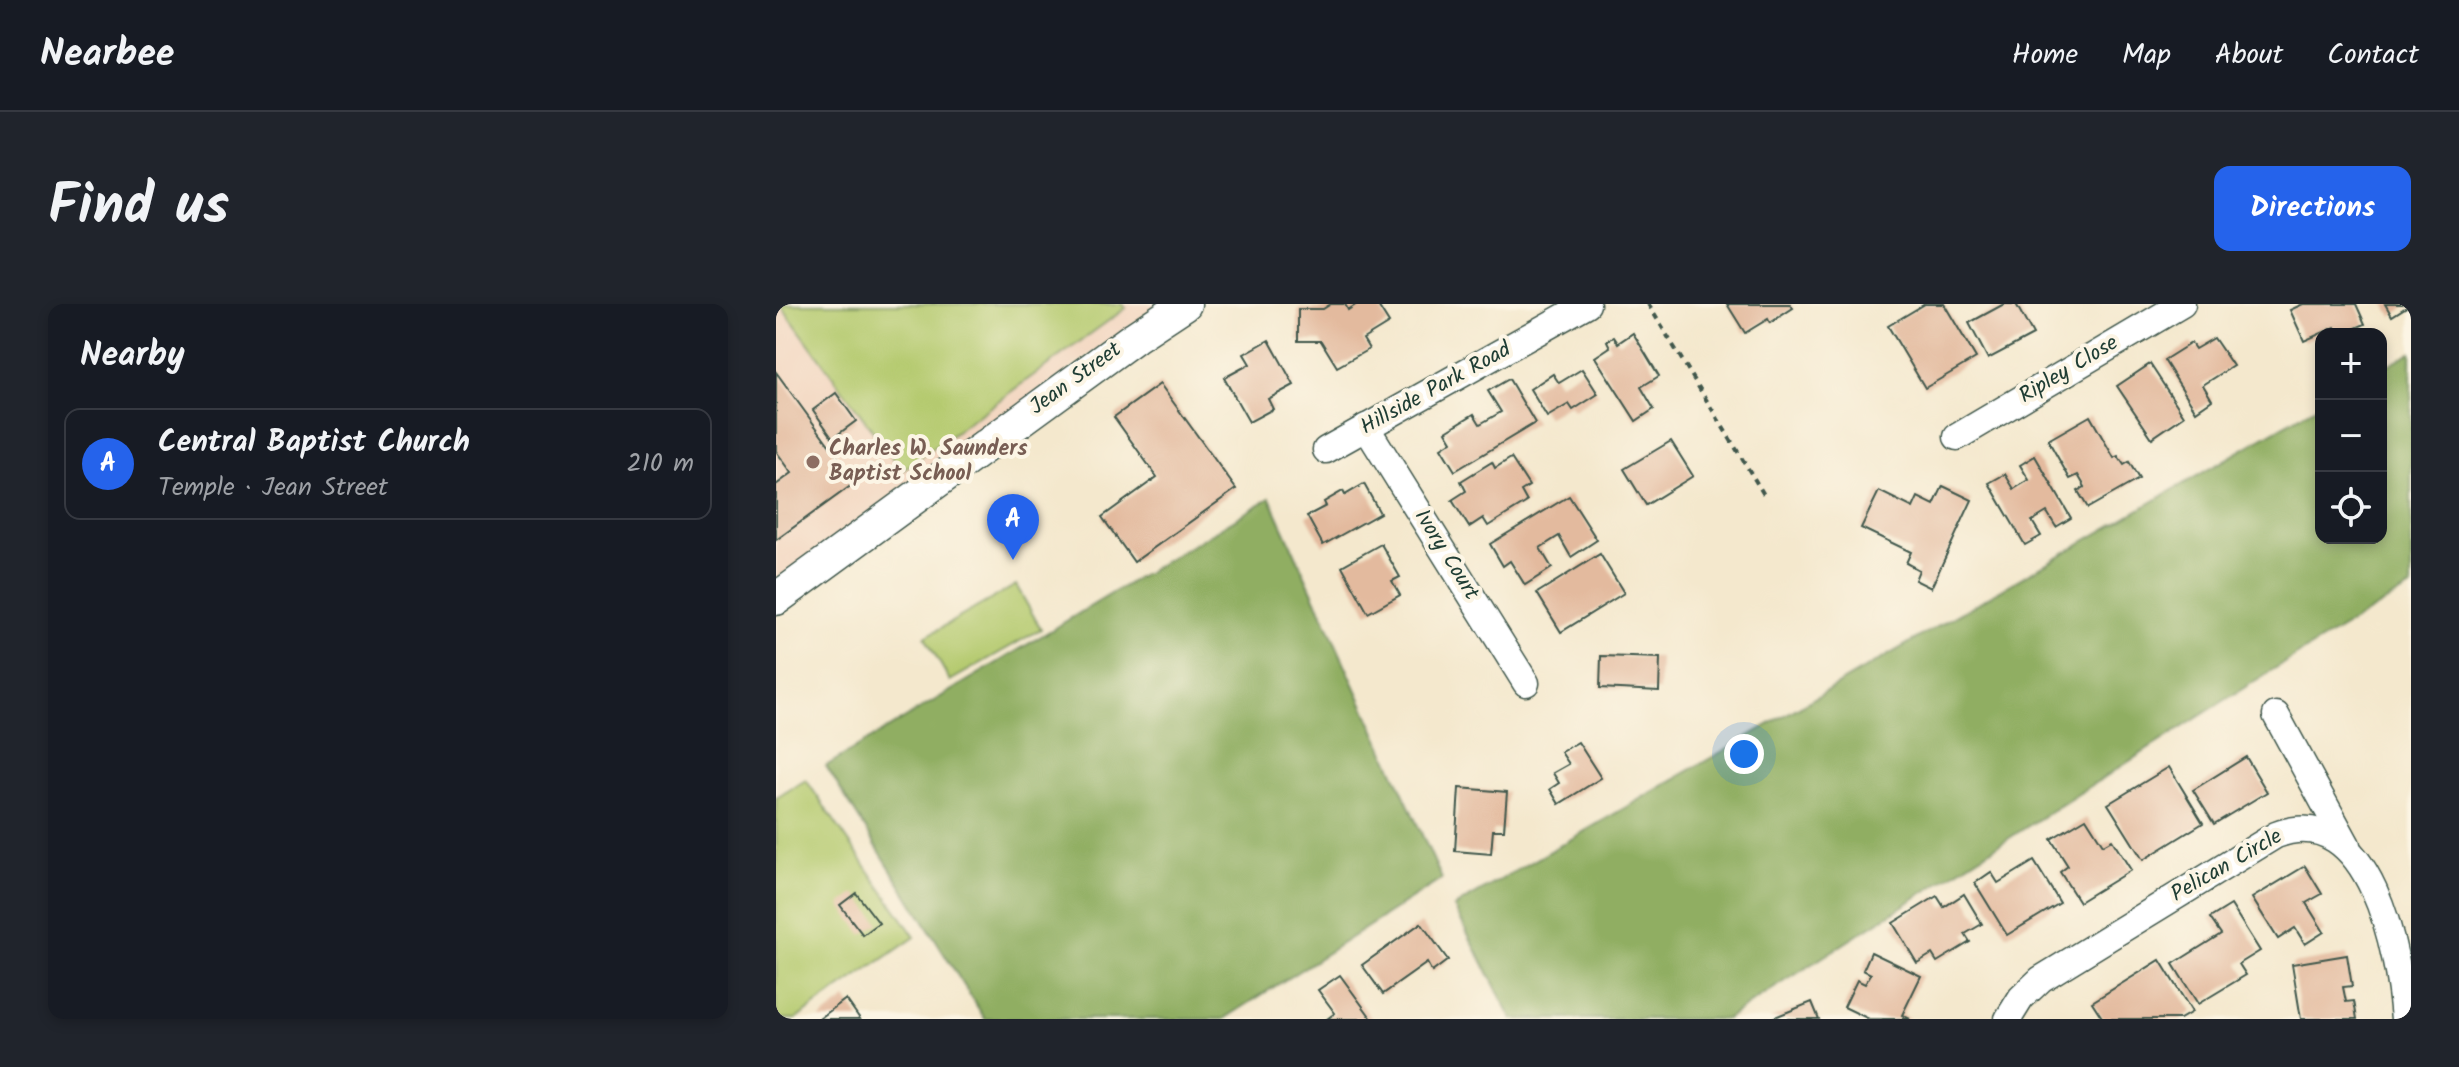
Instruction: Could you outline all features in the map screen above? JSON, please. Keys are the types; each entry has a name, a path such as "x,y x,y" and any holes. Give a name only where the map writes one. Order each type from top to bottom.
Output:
{"street":[{"name":"Jean Street","path":"776,599 1085,373 1185,304"},
{"name":"Hillside Park Road","path":"1326,450 1587,304"},
{"name":"Ripley Close","path":"1957,437 2182,304"},
{"name":"Ivory Court","path":"1366,427 1526,683"},
{"path":"2276,715 2351,852"},
{"name":"Pelican Circle","path":"2008,1019 2021,998 2041,979 2276,835 2290,830 2316,830 2327,834 2351,852 2363,867 2397,962 2404,1019"}],"path":[{"path":"1648,304 1766,498"}],"shaded area":[{"path":"776,304 1161,304 776,580"}],"green space":[{"path":"780,304 1123,304 1126,308 902,471"},
{"path":"2411,352 2411,587 2269,672 1726,1019 1512,1019 1454,907 2315,407 2315,544 2387,544 2387,366"},
{"path":"1270,498 1442,879 1224,1019 985,1019 826,766"},
{"path":"1016,585 1041,629 950,681 925,637"},
{"path":"806,780 915,937 796,1019 776,1019 776,798"}],"building":[{"path":"1331,304 1345,304 1348,310 1357,304 1377,304 1389,323 1363,339 1369,349 1337,367 1321,341 1298,341 1298,309 1323,309"},
{"path":"1727,304 1790,304 1793,308 1770,323 1768,319 1745,333"},
{"path":"1925,304 1944,304 1976,358 1925,388 1888,326"},
{"path":"2004,304 2016,304 2033,335 1988,359 1969,323"},
{"path":"2303,304 2356,304 2365,324 2356,328 2315,328 2315,336 2304,341 2290,310"},
{"path":"2385,304 2411,304 2392,316"},
{"path":"1633,333 1659,376 1641,387 1654,409 1636,421 1595,357 1610,347 1607,341 1614,337 1618,343"},
{"path":"2214,338 2233,366 2203,385 2212,400 2196,411 2164,360 2191,343 2195,349"},
{"path":"1269,340 1294,385 1268,399 1273,409 1249,422 1224,378 1250,364 1244,354"},
{"path":"2150,364 2184,416 2152,438 2117,386"},
{"path":"1582,369 1598,394 1573,410 1569,404 1547,417 1530,389 1553,374 1559,383"},
{"name":"Charles W. Saunders Baptist School","path":"776,372 856,482 776,540 776,485 792,473 776,451"},
{"path":"1509,379 1535,423 1455,471 1441,448 1452,441 1446,431 1474,414 1480,424 1501,412 1488,391"},
{"path":"1160,384 1236,489 1134,562 1102,517 1157,477 1114,417"},
{"path":"836,393 856,421 833,438 813,410"},
{"path":"2090,416 2114,458 2118,456 2124,465 2129,462 2139,479 2088,508 2078,491 2085,487 2078,475 2070,479 2048,440"},
{"path":"1671,441 1693,476 1646,505 1624,469"},
{"path":"2035,456 2071,518 2056,527 2047,512 2032,521 2041,536 2025,545 1989,483 2005,474 2014,489 2029,480 2020,465"},
{"path":"1511,458 1529,486 1521,491 1527,502 1488,526 1483,518 1469,527 1452,500 1466,491 1461,481 1492,462 1495,468"},
{"path":"1364,484 1380,513 1323,545 1307,516 1326,506 1324,502 1343,491 1345,495"},
{"path":"1943,486 1972,500 1931,588 1915,580 1919,570 1906,563 1911,552 1861,528 1879,491 1913,508 1918,497 1934,505"},
{"path":"1569,496 1597,540 1571,557 1559,536 1540,548 1552,568 1525,585 1510,561 1503,566 1490,544"},
{"path":"1381,544 1400,577 1392,581 1400,595 1368,613 1342,566"},
{"path":"1600,554 1624,593 1561,632 1537,593"},
{"path":"1601,656 1660,658 1659,691 1600,688"},
{"path":"1578,742 1601,778 1559,804 1550,789 1559,783 1553,773 1569,764 1561,752"},
{"path":"2246,757 2267,792 2214,824 2193,790"},
{"path":"2169,767 2203,823 2143,860 2108,804"},
{"path":"1459,788 1507,792 1504,830 1493,830 1491,854 1455,851"},
{"path":"2086,818 2103,845 2112,840 2131,870 2079,902 2060,872 2068,866 2051,839"},
{"path":"2034,861 2060,903 2007,935 1975,883 1991,872 1998,883"},
{"path":"2305,866 2322,894 2306,903 2324,932 2305,944 2295,928 2278,939 2252,898"},
{"path":"856,893 879,923 863,935 840,905"},
{"path":"1964,894 1982,924 1965,934 1970,942 1937,962 1932,954 1917,963 1893,923 1937,896 1944,907"},
{"path":"2231,905 2260,951 2239,964 2246,975 2198,1004 2173,964 2221,934 2210,918"},
{"path":"1421,923 1448,960 1432,972 1427,963 1383,994 1362,965"},
{"path":"1871,952 1921,976 1902,1015 1910,1019 1869,1019 1844,1007 1857,980 1865,984 1871,974 1863,970"},
{"path":"2347,955 2352,986 2343,987 2346,1002 2354,1001 2357,1019 2301,1019 2292,964"},
{"path":"2160,960 2192,1012 2180,1019 2103,1019 2092,1002"},
{"path":"1340,975 1372,1019 1327,1019 1335,1013 1318,990"},
{"path":"846,999 860,1019 819,1019"},
{"path":"1812,1002 1819,1019 1770,1019"}],"place":[{"name":"Charles W. Saunders Baptist School","path":"813,462"},
{"name":"Central Baptist Church","path":"1013,560"}]}
